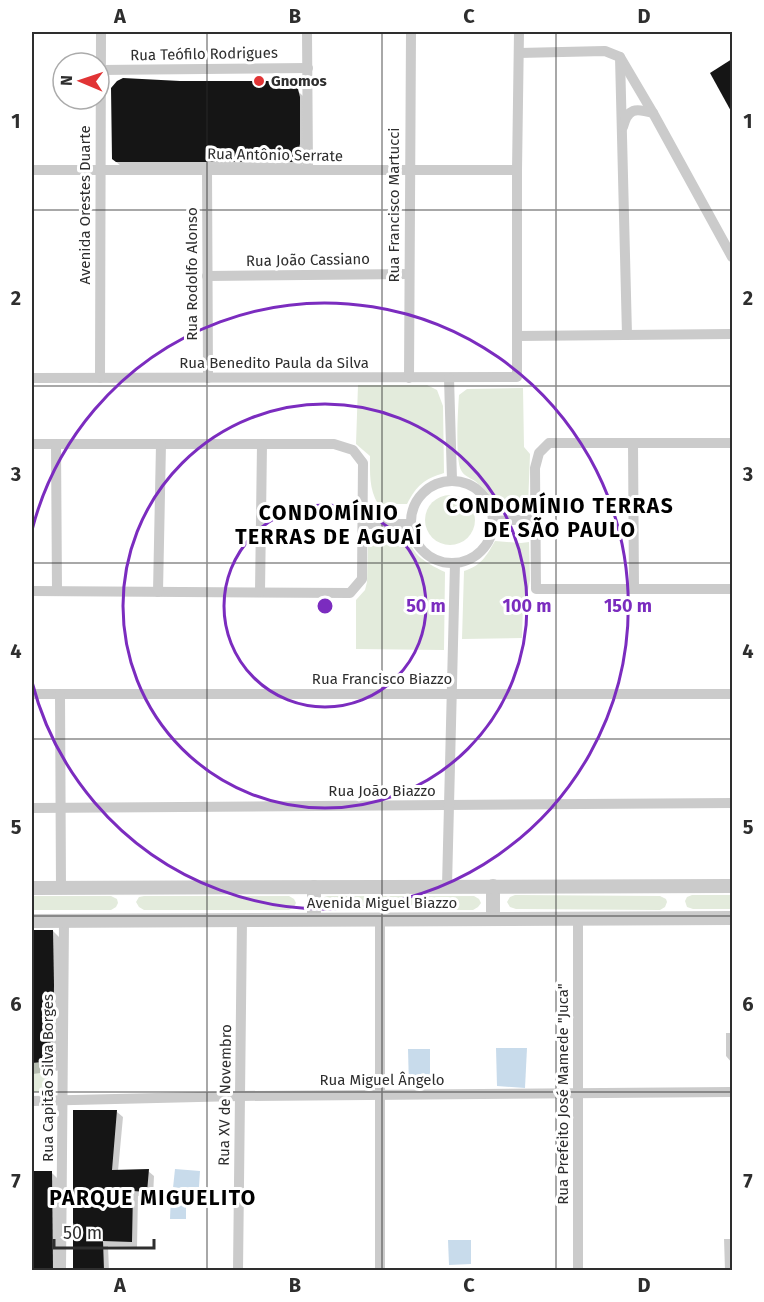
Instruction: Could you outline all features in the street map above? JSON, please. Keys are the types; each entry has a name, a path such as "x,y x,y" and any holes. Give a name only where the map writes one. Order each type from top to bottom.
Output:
{"street":[{"name":"Avenida Orestes Duarte","path":"100,51 101,32"},
{"path":"307,32 308,170"},
{"name":"Rua Francisco Martucci","path":"409,378 411,32"},
{"path":"519,32 517,336 732,334"},
{"path":"519,53 606,51 620,57 653,112 732,257"},
{"path":"620,57 627,335"},
{"name":"Rua Teófilo Rodrigues","path":"111,70 308,68"},
{"path":"621,133 628,113 635,110 653,112"},
{"name":"Avenida Orestes Duarte","path":"100,111 100,378"},
{"name":"Rua Rodolfo Alonso","path":"207,169 208,378"},
{"name":"Rua Antônio Serrate","path":"32,170 517,170"},
{"name":"Rua João Cassiano","path":"207,276 409,274"},
{"name":"Rua Benedito Paula da Silva","path":"32,378 517,377 517,336"},
{"path":"449,378 452,480"},
{"path":"732,443 549,443 539,453 535,468 536,589 732,589"},
{"path":"633,443 634,589"},
{"path":"32,444 334,444 353,450 363,463 362,579 350,593 32,591"},
{"path":"56,444 57,591"},
{"path":"158,592 161,444"},
{"path":"260,592 262,444"},
{"path":"452,480 467,483 481,492 490,505 493,520 491,536 483,550 470,559 455,563 438,561 424,553 414,540 410,524 413,507 422,493 435,483 452,480"},
{"path":"493,520 535,519"},
{"path":"363,524 410,524"},
{"path":"447,886 455,563"},
{"name":"Rua Francisco Biazzo","path":"32,694 732,694"},
{"path":"60,694 61,888"},
{"name":"Rua João Biazzo","path":"32,808 732,803"},
{"path":"493,886 493,919"},
{"name":"Avenida Miguel Biazzo","path":"32,888 732,886"},
{"path":"314,887 314,919"},
{"name":"Rua Prefeito José Mamede \"Juca\"","path":"578,918 578,1270"},
{"name":"Avenida Miguel Biazzo","path":"32,921 732,918"},
{"path":"380,919 380,1270"},
{"name":"Rua XV de Novembro","path":"238,1270 242,920"},
{"name":"Rua Capitão Silva Borges","path":"61,1270 64,921"},
{"name":"Rua Miguel Ângelo","path":"32,1101 240,1096 732,1092"}],"green space":[{"path":"358,385 427,385 437,390 443,406 444,473 422,484 407,504 378,504 375,498 371,481 370,456 356,444"},
{"path":"523,388 524,447 530,454 528,506 498,505 481,486 461,470 457,445 459,395 467,389"},
{"path":"445,495 455,495 468,502 475,515 475,525 468,538 455,545 445,545 436,541 429,534 425,525 425,515 429,506 436,499"},
{"path":"393,529 407,529 414,551 430,565 445,572 444,650 356,649 356,600 365,590 367,582 368,544 379,534 393,534"},
{"path":"495,541 529,542 530,580 523,603 522,638 462,639 464,571 479,563"},
{"path":"515,895 660,896 667,902 660,910 516,909 510,907 507,902"},
{"path":"692,895 732,895 732,909 687,907 685,901"},
{"path":"32,896 111,896 117,899 118,903 111,910 32,910"},
{"path":"289,896 296,903 289,910 144,910 136,902 139,897"},
{"path":"474,896 481,903 473,910 329,910 323,907 321,902 324,897"},
{"path":"53,1061 52,1092 32,1092 32,1063"}],"water":[{"path":"496,1048 527,1048 525,1088 497,1086"},
{"path":"408,1049 430,1049 430,1086 409,1087"},
{"path":"175,1169 200,1171 199,1187 173,1188"},
{"path":"171,1193 186,1194 186,1219 170,1219"},
{"path":"448,1240 471,1240 471,1264 449,1265"}],"building":[{"path":"732,59 732,113 710,73"},
{"path":"123,78 292,83 298,89 300,97 300,144 296,162 116,162 112,159 111,88"},
{"path":"32,930 53,930 54,985 53,1061 32,1063"},
{"path":"73,1110 117,1110 112,1170 149,1169 147,1192 133,1191 132,1242 103,1241 104,1270 73,1270"},
{"path":"32,1171 52,1171 53,1270 32,1270"}],"place":[{"name":"Gnomos","path":"259,81"}],"district":[{"name":"CONDOMÍNIO TERRAS DE SÃO PAULO","path":"560,518"},
{"name":"CONDOMÍNIO TERRAS DE AGUAÍ","path":"329,525"},
{"name":"PARQUE MIGUELITO","path":"153,1198"}]}
